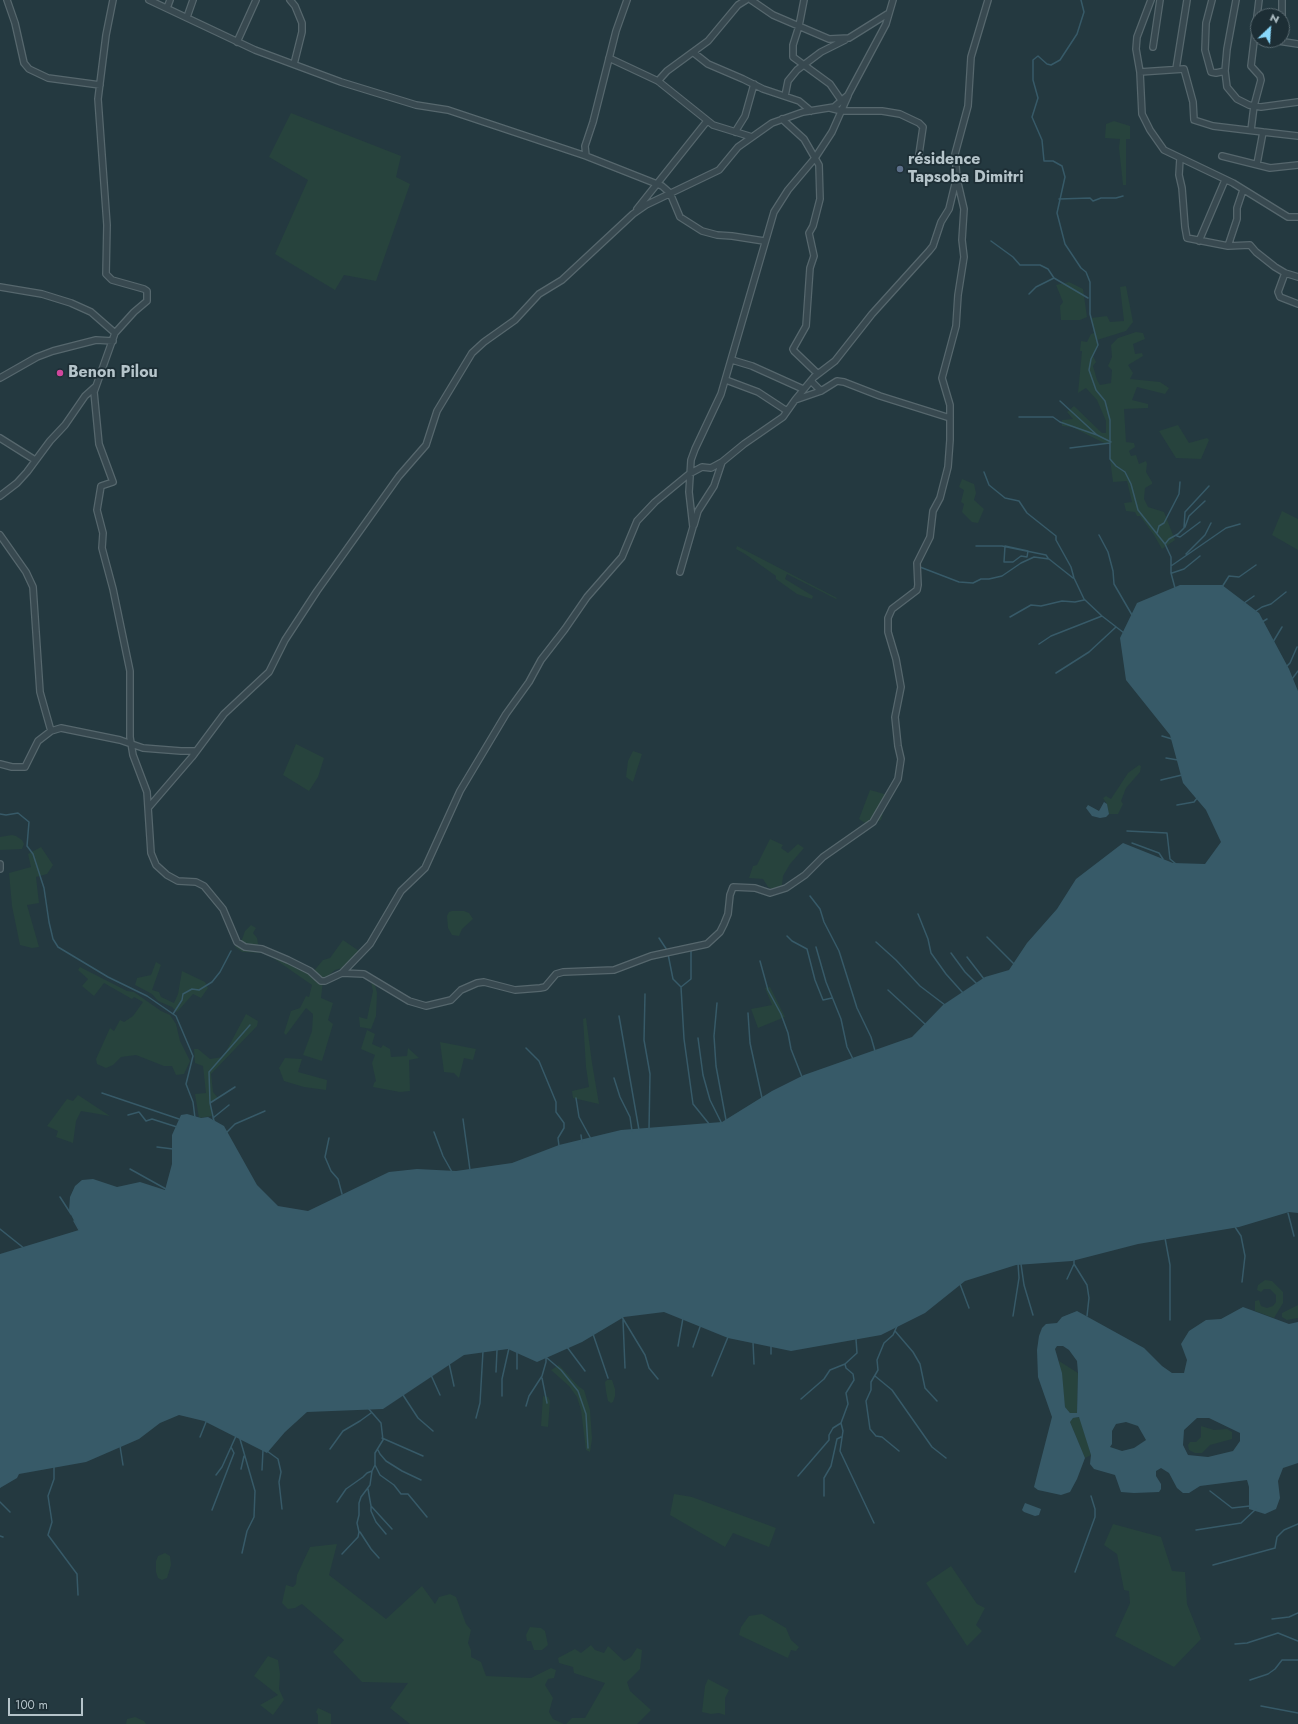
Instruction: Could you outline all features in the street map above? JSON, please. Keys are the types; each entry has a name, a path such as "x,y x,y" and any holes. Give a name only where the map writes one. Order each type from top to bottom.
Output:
{"street":[{"path":"7,0 15,23 24,63 29,69 48,78 100,85"},
{"path":"0,496 16,483 36,460 50,440 65,425 85,396 95,386 115,333 134,312 147,302 147,291 112,280 106,274 107,230 98,99 106,35 114,0"},
{"path":"149,0 237,42 341,82 416,105 448,110 586,156 662,186 670,193 680,217 690,224 716,235 764,241"},
{"path":"167,8 170,0"},
{"path":"187,17 193,0"},
{"path":"237,42 256,0"},
{"path":"290,0 295,6 302,23 302,32 294,64"},
{"path":"586,156 585,146 593,122 609,58 627,0"},
{"path":"658,81 666,71 694,53 708,41 738,5 746,0"},
{"path":"751,0 773,15 799,26 821,38 845,39"},
{"path":"804,0 792,52 796,61 830,84 841,100"},
{"path":"693,527 689,492 690,474 695,449 726,380 732,360 737,333 748,307 764,241 775,209 815,158 836,125 848,95 886,24 893,0"},
{"path":"342,973 364,974 408,1001 426,1006 450,1000 461,990 480,982 515,990 540,988 545,987 556,974 563,972 620,969 651,956 707,944 720,932 724,924 728,914 728,901 734,887 755,888 770,893 786,888 805,876 823,857 873,822 896,783 901,759 895,718 901,687 896,659 888,632 888,618 892,609 914,593 918,584 917,563 930,537 933,511 940,498 948,467 950,405 942,378 956,326 958,295 964,257 962,240 964,209 957,179 955,154 968,106 971,57 988,0"},
{"path":"1151,0 1137,38 1136,49 1140,72 1140,107 1144,120 1164,150 1225,180 1288,217 1298,217"},
{"path":"1153,47 1160,0"},
{"path":"1176,69 1187,0"},
{"path":"1212,0 1206,23 1205,50 1211,72 1216,73 1225,71"},
{"path":"1236,0 1227,49 1225,83 1237,99 1254,106 1261,107 1298,102"},
{"path":"785,96 790,78 803,66 821,52 889,12"},
{"path":"1251,130 1254,106 1261,80 1260,76 1251,66 1254,48"},
{"path":"694,53 708,64 762,89 799,101 812,111"},
{"path":"609,58 658,81 713,125 752,137"},
{"path":"1140,72 1176,69 1185,70 1193,102 1194,120 1213,126 1238,130 1251,130 1298,136"},
{"path":"735,132 745,116 754,84"},
{"path":"830,108 848,95"},
{"path":"148,807 224,714 269,672 285,640 317,591 399,476 426,445 437,411 472,353 484,342 515,320 539,294 562,280 633,214 646,205 719,170 738,147 772,123 812,111 830,108 842,111 882,111 900,114 919,123 923,127 918,161"},
{"path":"782,119 804,139 819,165 821,188 818,212 809,233 814,256 810,268 806,326 793,349 818,374"},
{"path":"633,214 707,121"},
{"path":"1257,164 1263,132"},
{"path":"1222,156 1270,168 1298,166"},
{"path":"1180,158 1179,175 1184,198 1186,235 1190,239 1228,246 1250,245 1256,252 1275,267 1298,278"},
{"path":"95,386 99,444 113,482 101,486 97,510 103,533 102,548 113,589 130,671 130,743 140,777 147,792 151,853 156,866 178,881 196,882 204,886 223,909 235,938 240,944 245,947 262,949 279,956 307,970 321,981 326,981 342,973 370,944 401,891 425,868 460,791 506,714 529,682 541,660 591,592 622,557 632,530 640,517 655,502 690,474 702,467 711,468 722,462 744,444 783,417 803,389 835,360 872,314 896,289 914,265 932,246 941,222 949,209 957,179"},
{"path":"1199,241 1225,180"},
{"path":"1228,246 1237,219 1237,208 1243,190"},
{"path":"1285,273 1278,295 1298,304"},
{"path":"0,286 42,294 71,303 91,312 115,333"},
{"path":"0,378 37,357 54,351 96,340 113,341"},
{"path":"732,360 752,366 803,389"},
{"path":"726,380 758,392 787,411"},
{"path":"811,381 821,391"},
{"path":"795,400 821,391 837,381 844,382 880,396 950,418"},
{"path":"0,438 36,460"},
{"path":"680,572 698,511 714,486 722,462"},
{"path":"0,535 26,572 33,587 40,692 51,731"},
{"path":"0,764 12,767 25,767 38,741 51,731 65,728 130,743 138,747 150,749 196,750"},
{"path":"0,864 0,869"}],"green space":[{"path":"291,113 401,156 396,177 410,184 376,281 344,275 335,290 275,254 308,180 269,157"},
{"path":"1114,121 1130,126 1130,139 1126,139 1126,185 1123,185 1119,148 1120,139 1105,138 1106,124"},
{"path":"1069,282 1083,289 1087,317 1080,320 1061,320 1060,306 1063,302 1056,285"},
{"path":"1126,286 1133,322 1126,331 1097,340 1098,345 1093,356 1096,362 1093,366 1100,385 1111,383 1112,370 1108,366 1112,357 1111,345 1118,338 1136,332 1143,333 1145,339 1133,344 1135,354 1142,353 1143,356 1128,365 1133,373 1130,379 1160,382 1169,388 1165,394 1137,387 1132,400 1148,404 1148,408 1124,409 1126,442 1134,443 1135,447 1129,451 1131,456 1136,455 1139,464 1146,461 1146,472 1152,482 1152,484 1145,488 1144,499 1148,507 1164,512 1175,540 1162,549 1140,516 1137,516 1135,512 1126,511 1124,503 1132,502 1127,481 1113,482 1110,459 1111,444 1106,444 1072,427 1062,426 1062,420 1073,419 1067,412 1074,406 1102,433 1106,433 1106,421 1097,400 1086,388 1078,393 1082,351 1080,351 1081,341 1087,342 1091,334 1094,333 1091,318 1107,316 1110,322 1124,321 1120,287"},
{"path":"1178,425 1189,443 1207,438 1209,440 1201,459 1176,458 1159,431"},
{"path":"962,479 974,484 976,493 974,500 984,509 978,523 972,522 962,512 964,504 961,502 964,490 959,487"},
{"path":"1282,511 1298,519 1298,550 1272,535"},
{"path":"737,546 837,598 836,599 787,574 785,579 813,596 812,599 797,594 776,579 776,576 736,549"},
{"path":"296,744 324,758 318,777 309,791 283,775"},
{"path":"633,751 642,754 633,782 626,777 628,761"},
{"path":"1139,765 1141,766 1140,772 1126,788 1121,801 1123,804 1118,814 1109,814 1107,804 1103,798 1106,796 1111,799 1128,773"},
{"path":"870,790 888,795 881,820 868,825 859,819"},
{"path":"12,835 22,840 24,844 22,849 0,850 0,837"},
{"path":"770,839 783,845 781,848 788,853 798,844 804,848 790,864 783,876 782,885 774,890 768,887 763,879 749,878 753,866 757,865"},
{"path":"41,847 53,865 47,874 36,877 39,903 27,905 39,947 32,948 20,945 12,906 9,873 31,867 28,854"},
{"path":"464,911 469,913 473,919 462,929 459,936 452,935 448,928 447,916 449,912"},
{"path":"251,925 256,928 253,933 257,938 259,949 313,972 323,960 330,958 343,940 359,951 342,968 335,970 323,980 321,998 333,1003 328,1020 333,1024 322,1061 303,1055 312,1031 313,1014 306,1008 286,1035 284,1033 291,1011 300,1008 306,996 309,997 312,985 266,953 242,952 235,947 236,942 240,945 245,931"},
{"path":"156,962 161,965 152,990 159,992 161,997 174,1003 178,994 182,971 205,982 208,988 201,998 193,994 177,1012 172,1007 158,1001 152,994 135,985 137,978 151,975"},
{"path":"80,967 127,991 134,992 161,1011 170,1015 176,1024 180,1041 190,1061 184,1074 176,1075 172,1066 164,1066 136,1055 121,1057 113,1065 106,1068 97,1064 96,1059 110,1028 114,1031 120,1020 124,1022 133,1016 143,1002 134,997 132,999 104,983 94,996 82,986 88,979 78,970"},
{"path":"371,982 375,985 377,993 376,1016 371,1029 360,1027 359,1017 367,1019 373,991"},
{"path":"770,987 785,1017 758,1028 751,1009 772,1005 765,988"},
{"path":"246,1014 258,1021 257,1026 211,1074 213,1092 218,1098 210,1103 212,1116 199,1118 195,1094 206,1093 203,1066 195,1063 194,1049 198,1049 210,1059 223,1057"},
{"path":"586,1018 599,1104 573,1098 572,1091 589,1087 586,1067 583,1019"},
{"path":"367,1030 375,1034 372,1044 381,1048 383,1045 390,1049 391,1057 407,1056 408,1048 419,1058 409,1060 410,1091 400,1092 373,1087 376,1081 372,1063 375,1055 361,1049"},
{"path":"440,1042 476,1049 473,1060 464,1058 459,1078 454,1073 444,1072"},
{"path":"285,1058 302,1059 298,1072 327,1080 326,1090 304,1087 284,1081 279,1068"},
{"path":"78,1095 110,1116 81,1111 76,1121 73,1143 56,1137 58,1131 47,1126 67,1099 73,1101"},
{"path":"1265,1280 1272,1281 1283,1292 1283,1303 1274,1318 1255,1311 1255,1301 1259,1300 1261,1306 1267,1308 1273,1306 1276,1302 1276,1295 1270,1289 1264,1289 1261,1292 1257,1290 1258,1285"},
{"path":"1298,1305 1298,1318 1287,1320 1282,1317 1282,1313"},
{"path":"1059,1361 1078,1373 1077,1413 1070,1413 1065,1407"},
{"path":"559,1365 578,1386 584,1390 590,1410 592,1439 590,1452 586,1450 581,1410 577,1397 569,1386 551,1370"},
{"path":"607,1380 612,1380 615,1389 615,1396 613,1402 611,1403 608,1401 606,1391 605,1382"},
{"path":"543,1396 548,1397 550,1401 548,1427 541,1426"},
{"path":"1080,1417 1091,1455 1085,1458 1070,1422 1073,1418"},
{"path":"1201,1426 1214,1430 1227,1429 1232,1432 1232,1439 1210,1445 1202,1453 1195,1453 1189,1450 1188,1445 1190,1442 1196,1442 1201,1437"},
{"path":"674,1494 692,1497 776,1528 769,1547 733,1533 725,1547 670,1515"},
{"path":"1113,1524 1161,1537 1172,1571 1185,1572 1187,1604 1201,1639 1174,1667 1115,1636 1130,1603 1129,1591 1124,1590 1117,1554 1104,1545"},
{"path":"337,1544 329,1575 386,1619 422,1586 435,1604 439,1597 450,1594 456,1597 466,1624 471,1630 468,1643 471,1650 471,1657 481,1662 486,1676 531,1678 551,1668 556,1670 554,1678 548,1679 545,1685 553,1698 549,1712 553,1719 564,1724 410,1724 390,1708 408,1683 362,1682 333,1652 344,1640 302,1604 295,1608 288,1609 282,1603 286,1585 293,1587 296,1584 297,1575 310,1547"},
{"path":"165,1553 170,1556 171,1565 167,1578 162,1580 158,1578 156,1572 156,1561 158,1556"},
{"path":"951,1566 977,1604 985,1608 976,1625 982,1631 967,1646 926,1583"},
{"path":"762,1614 786,1628 791,1640 799,1647 796,1651 791,1650 788,1658 739,1635 741,1627 749,1616"},
{"path":"530,1627 541,1628 545,1631 548,1645 542,1650 534,1650 531,1641 527,1641 526,1635"},
{"path":"591,1645 595,1650 604,1653 608,1646 624,1661 631,1657 637,1648 642,1650 640,1669 627,1682 630,1691 651,1710 637,1724 566,1724 572,1718 585,1718 605,1683 574,1673 573,1667 559,1663 558,1658 575,1649 581,1653"},
{"path":"268,1656 278,1660 280,1674 279,1689 284,1700 273,1715 260,1705 278,1695 254,1676"},
{"path":"708,1679 729,1690 725,1698 725,1715 719,1713 711,1714 702,1712 705,1686"},
{"path":"318,1708 331,1714 331,1724 318,1724 318,1715 316,1712"},
{"path":"135,1717 144,1721 146,1724 126,1724 127,1719"}],"water":[{"path":"1180,585 1222,585 1259,613 1289,669 1298,691 1298,1213 1289,1212 1239,1227 1138,1244 1072,1261 1016,1265 965,1281 925,1313 881,1335 791,1351 728,1338 664,1312 624,1317 582,1342 537,1362 508,1349 464,1355 383,1409 307,1412 285,1432 267,1453 204,1421 179,1415 160,1423 139,1439 86,1462 19,1474 17,1478 0,1488 0,1254 79,1230 69,1211 70,1197 75,1186 82,1180 93,1179 117,1187 140,1182 165,1190 172,1164 172,1135 181,1115 187,1114 201,1118 208,1117 224,1126 257,1185 278,1206 308,1211 389,1172 417,1169 456,1171 512,1163 559,1145 621,1130 722,1122 772,1091 804,1075 912,1037 943,1005 985,977 1009,970 1027,943 1057,909 1076,879 1123,843 1173,863 1205,864 1221,842 1206,810 1183,783 1170,735 1126,680 1120,638 1137,603"},
{"path":"1104,802 1107,804 1109,814 1106,817 1100,818 1092,816 1086,808 1088,805 1099,811"},
{"path":"1243,1307 1289,1324 1298,1322 1298,1463 1283,1468 1278,1481 1280,1498 1276,1509 1265,1514 1249,1509 1249,1487 1247,1480 1200,1486 1189,1493 1183,1493 1177,1488 1169,1473 1161,1468 1156,1471 1156,1476 1161,1484 1161,1489 1159,1492 1121,1492 1115,1475 1094,1469 1090,1464 1091,1455 1079,1417 1073,1418 1070,1422 1085,1458 1070,1492 1061,1495 1038,1490 1034,1487 1052,1417 1038,1377 1037,1350 1039,1336 1042,1328 1046,1324 1057,1323 1062,1317 1077,1311 1144,1348 1162,1366 1172,1373 1184,1373 1187,1360 1181,1344 1189,1331 1206,1320 1221,1319","holes":["1057,1346 1063,1346 1069,1350 1077,1361 1077,1413 1070,1413 1065,1407 1062,1373 1055,1349","1197,1418 1209,1418 1240,1433 1240,1441 1233,1451 1208,1457 1188,1455 1183,1445 1184,1430","1126,1422 1138,1426 1146,1440 1134,1448 1122,1451 1110,1447 1112,1444 1112,1431 1116,1424"]},
{"path":"1025,1503 1041,1509 1039,1515 1035,1516 1024,1512 1022,1510"}],"waterway":[{"path":"1081,0 1084,12 1077,34 1060,60 1051,65 1047,64 1038,56 1033,60 1033,80 1038,98 1032,117 1042,140 1044,161 1053,161 1062,166 1065,177 1057,213 1065,244 1081,268 1086,272 1090,282 1090,314 1098,345 1091,359 1089,370 1096,390 1105,401 1110,420 1110,459 1116,466 1125,472 1131,484 1138,510 1165,544 1171,557 1171,573 1175,588"},
{"path":"1059,199 1090,198 1093,201 1101,198 1116,198 1123,196"},
{"path":"991,241 1013,257 1020,265 1040,265 1048,269 1054,278 1088,298"},
{"path":"1029,294 1036,287 1054,278"},
{"path":"1060,401 1097,435 1111,442"},
{"path":"1019,417 1053,417 1060,422 1097,435"},
{"path":"1070,448 1110,443"},
{"path":"984,472 989,485 1005,498 1019,501 1027,513 1056,536 1056,540 1071,567 1074,578 1084,599 1102,616 1124,633"},
{"path":"1157,533 1159,526 1164,523 1179,494 1180,482"},
{"path":"1165,544 1169,539 1178,534 1184,528 1185,512 1209,486"},
{"path":"1185,527 1189,516 1205,501"},
{"path":"1177,536 1180,537 1200,522"},
{"path":"1186,554 1205,535 1211,523"},
{"path":"1171,566 1226,528 1240,524"},
{"path":"1099,535 1108,552 1113,571 1114,584 1132,615"},
{"path":"976,546 1002,546 1046,555 1048,558"},
{"path":"1005,546 1028,551 1027,557 1021,556 1013,562 1004,562 1005,546"},
{"path":"1172,573 1184,569 1200,556"},
{"path":"920,567 959,582 973,583 981,579 1002,576 1021,563 1034,557 1049,559 1073,578"},
{"path":"1222,587 1229,576 1239,577 1256,565"},
{"path":"1256,611 1271,604 1286,592"},
{"path":"1244,603 1254,596"},
{"path":"1010,617 1031,605 1041,606 1062,601 1075,602 1084,600"},
{"path":"1039,644 1051,636 1102,616"},
{"path":"1262,622 1267,619"},
{"path":"1056,673 1089,652 1116,627"},
{"path":"1273,642 1282,627"},
{"path":"1287,666 1290,663 1297,647"},
{"path":"1292,679 1298,671"},
{"path":"1162,736 1172,739"},
{"path":"1166,758 1178,760"},
{"path":"1161,780 1182,775"},
{"path":"1177,805 1194,802 1198,797"},
{"path":"0,814 6,815 18,813 29,822 27,846 33,854 44,888 53,939 58,947 108,977 147,996 176,1016 193,1056 186,1084 193,1102 195,1118"},
{"path":"1127,831 1167,833 1170,859 1176,864"},
{"path":"1132,843 1159,853 1163,859"},
{"path":"810,896 820,909 824,922 839,951 857,1008 871,1037 875,1051"},
{"path":"918,914 928,939 931,953 946,974 963,993"},
{"path":"787,936 792,941 807,949 815,980 823,1000 832,998"},
{"path":"987,937 1014,964"},
{"path":"659,938 667,950"},
{"path":"876,942 896,960 920,986 945,1005"},
{"path":"816,947 826,982 841,1019 847,1047 853,1059"},
{"path":"173,1014 182,1000 183,994 192,989 199,990 212,982 220,972 231,951"},
{"path":"681,987 691,979 691,951"},
{"path":"951,953 965,972 977,984"},
{"path":"668,954 673,979 681,987 684,1039 693,1104 710,1125"},
{"path":"967,957 984,979"},
{"path":"760,961 768,990 781,1014 788,1033 791,1049 802,1077"},
{"path":"888,990 926,1025"},
{"path":"645,994 644,1040 650,1074 649,1129"},
{"path":"717,1003 714,1036 716,1066 726,1120"},
{"path":"748,1013 750,1043 762,1098"},
{"path":"619,1016 639,1130"},
{"path":"214,1121 210,1103 209,1072 250,1025"},
{"path":"698,1038 703,1075 710,1100 722,1124"},
{"path":"526,1048 539,1061 556,1102 556,1112 564,1123 564,1128 558,1138 559,1146"},
{"path":"614,1078 620,1097 630,1117 632,1131"},
{"path":"210,1103 235,1087"},
{"path":"102,1093 179,1119"},
{"path":"576,1098 579,1117 591,1139"},
{"path":"213,1118 229,1105"},
{"path":"226,1133 235,1124 265,1111"},
{"path":"128,1115 139,1112 146,1121 152,1119 177,1127"},
{"path":"463,1119 470,1170"},
{"path":"434,1132 443,1156 452,1172"},
{"path":"581,1135 582,1142"},
{"path":"329,1138 325,1157 331,1171 338,1179 342,1194"},
{"path":"157,1147 173,1149"},
{"path":"130,1169 166,1189"},
{"path":"60,1197 71,1214"},
{"path":"1288,1213 1294,1236"},
{"path":"74,1221 79,1230"},
{"path":"1235,1227 1241,1236 1245,1256 1242,1282"},
{"path":"0,1229 25,1249"},
{"path":"1165,1238 1170,1265 1170,1320"},
{"path":"1074,1260 1074,1264 1087,1285 1089,1298 1087,1316"},
{"path":"1013,1316 1019,1278 1018,1263"},
{"path":"1021,1264 1024,1285 1033,1315"},
{"path":"1067,1279 1074,1264"},
{"path":"960,1284 969,1308"},
{"path":"622,1317 645,1355 649,1368 658,1379"},
{"path":"678,1346 683,1318"},
{"path":"623,1320 625,1368"},
{"path":"693,1347 701,1324"},
{"path":"897,1326 893,1335 884,1343 877,1360 878,1370 871,1382 871,1390 866,1401 870,1429 876,1436 882,1437 899,1451"},
{"path":"895,1331 913,1352 920,1364 925,1388 937,1401"},
{"path":"593,1334 608,1378"},
{"path":"712,1376 728,1337"},
{"path":"798,1476 829,1440 829,1435 833,1428 841,1423 848,1404 846,1393 854,1380 853,1374 846,1368 845,1364 857,1353 856,1339"},
{"path":"753,1342 754,1364"},
{"path":"771,1346 771,1354"},
{"path":"567,1347 585,1371"},
{"path":"502,1396 502,1379 509,1348"},
{"path":"496,1372 497,1350"},
{"path":"476,1418 480,1403 483,1351"},
{"path":"517,1351 517,1369"},
{"path":"526,1406 529,1396 542,1376 546,1357"},
{"path":"547,1358 561,1370 578,1391 586,1414 588,1448"},
{"path":"449,1363 454,1386"},
{"path":"801,1399 824,1379 830,1370 845,1364"},
{"path":"431,1375 440,1395"},
{"path":"875,1376 892,1390 932,1447 946,1458"},
{"path":"542,1378 547,1403"},
{"path":"403,1395 418,1418 433,1431"},
{"path":"342,1554 358,1537 359,1532 357,1523 359,1503 361,1497 370,1485 372,1471 375,1465 375,1453 383,1440 381,1423 368,1408"},
{"path":"330,1449 343,1431 371,1413"},
{"path":"200,1437 206,1422"},
{"path":"841,1423 843,1431 840,1451 874,1523"},
{"path":"216,1475 222,1467 236,1436"},
{"path":"824,1496 824,1478 831,1466 837,1439 841,1437"},
{"path":"382,1438 423,1456"},
{"path":"240,1439 255,1491 254,1517 247,1531 242,1553"},
{"path":"120,1446 123,1465"},
{"path":"212,1510 234,1453 231,1447"},
{"path":"262,1470 263,1450"},
{"path":"378,1450 386,1461 421,1480"},
{"path":"267,1451 278,1459 281,1472 279,1482 282,1509"},
{"path":"241,1469 244,1456"},
{"path":"375,1465 380,1475 394,1485 401,1494 408,1494 427,1517"},
{"path":"54,1467 54,1479 48,1496 52,1522 48,1535 77,1574 78,1595"},
{"path":"337,1502 346,1489 367,1473 372,1471"},
{"path":"368,1489 371,1506 392,1529"},
{"path":"1210,1491 1232,1508 1250,1506"},
{"path":"1075,1572 1095,1517 1095,1509 1091,1496"},
{"path":"0,1502 10,1512"},
{"path":"371,1507 371,1511 376,1522 386,1534"},
{"path":"1196,1530 1241,1523 1256,1509"},
{"path":"1213,1565 1275,1548 1277,1537 1284,1530 1298,1524"},
{"path":"360,1532 379,1558"},
{"path":"1272,1619 1289,1617 1298,1613"},
{"path":"1235,1644 1247,1643 1278,1633 1298,1641"},
{"path":"1250,1680 1268,1674 1275,1669 1282,1660 1298,1660"},
{"path":"1261,1706 1298,1713"}],"place":[{"name":"résidence Tapsoba Dimitri","path":"900,169"},
{"name":"Benon Pilou","path":"60,373"}]}
